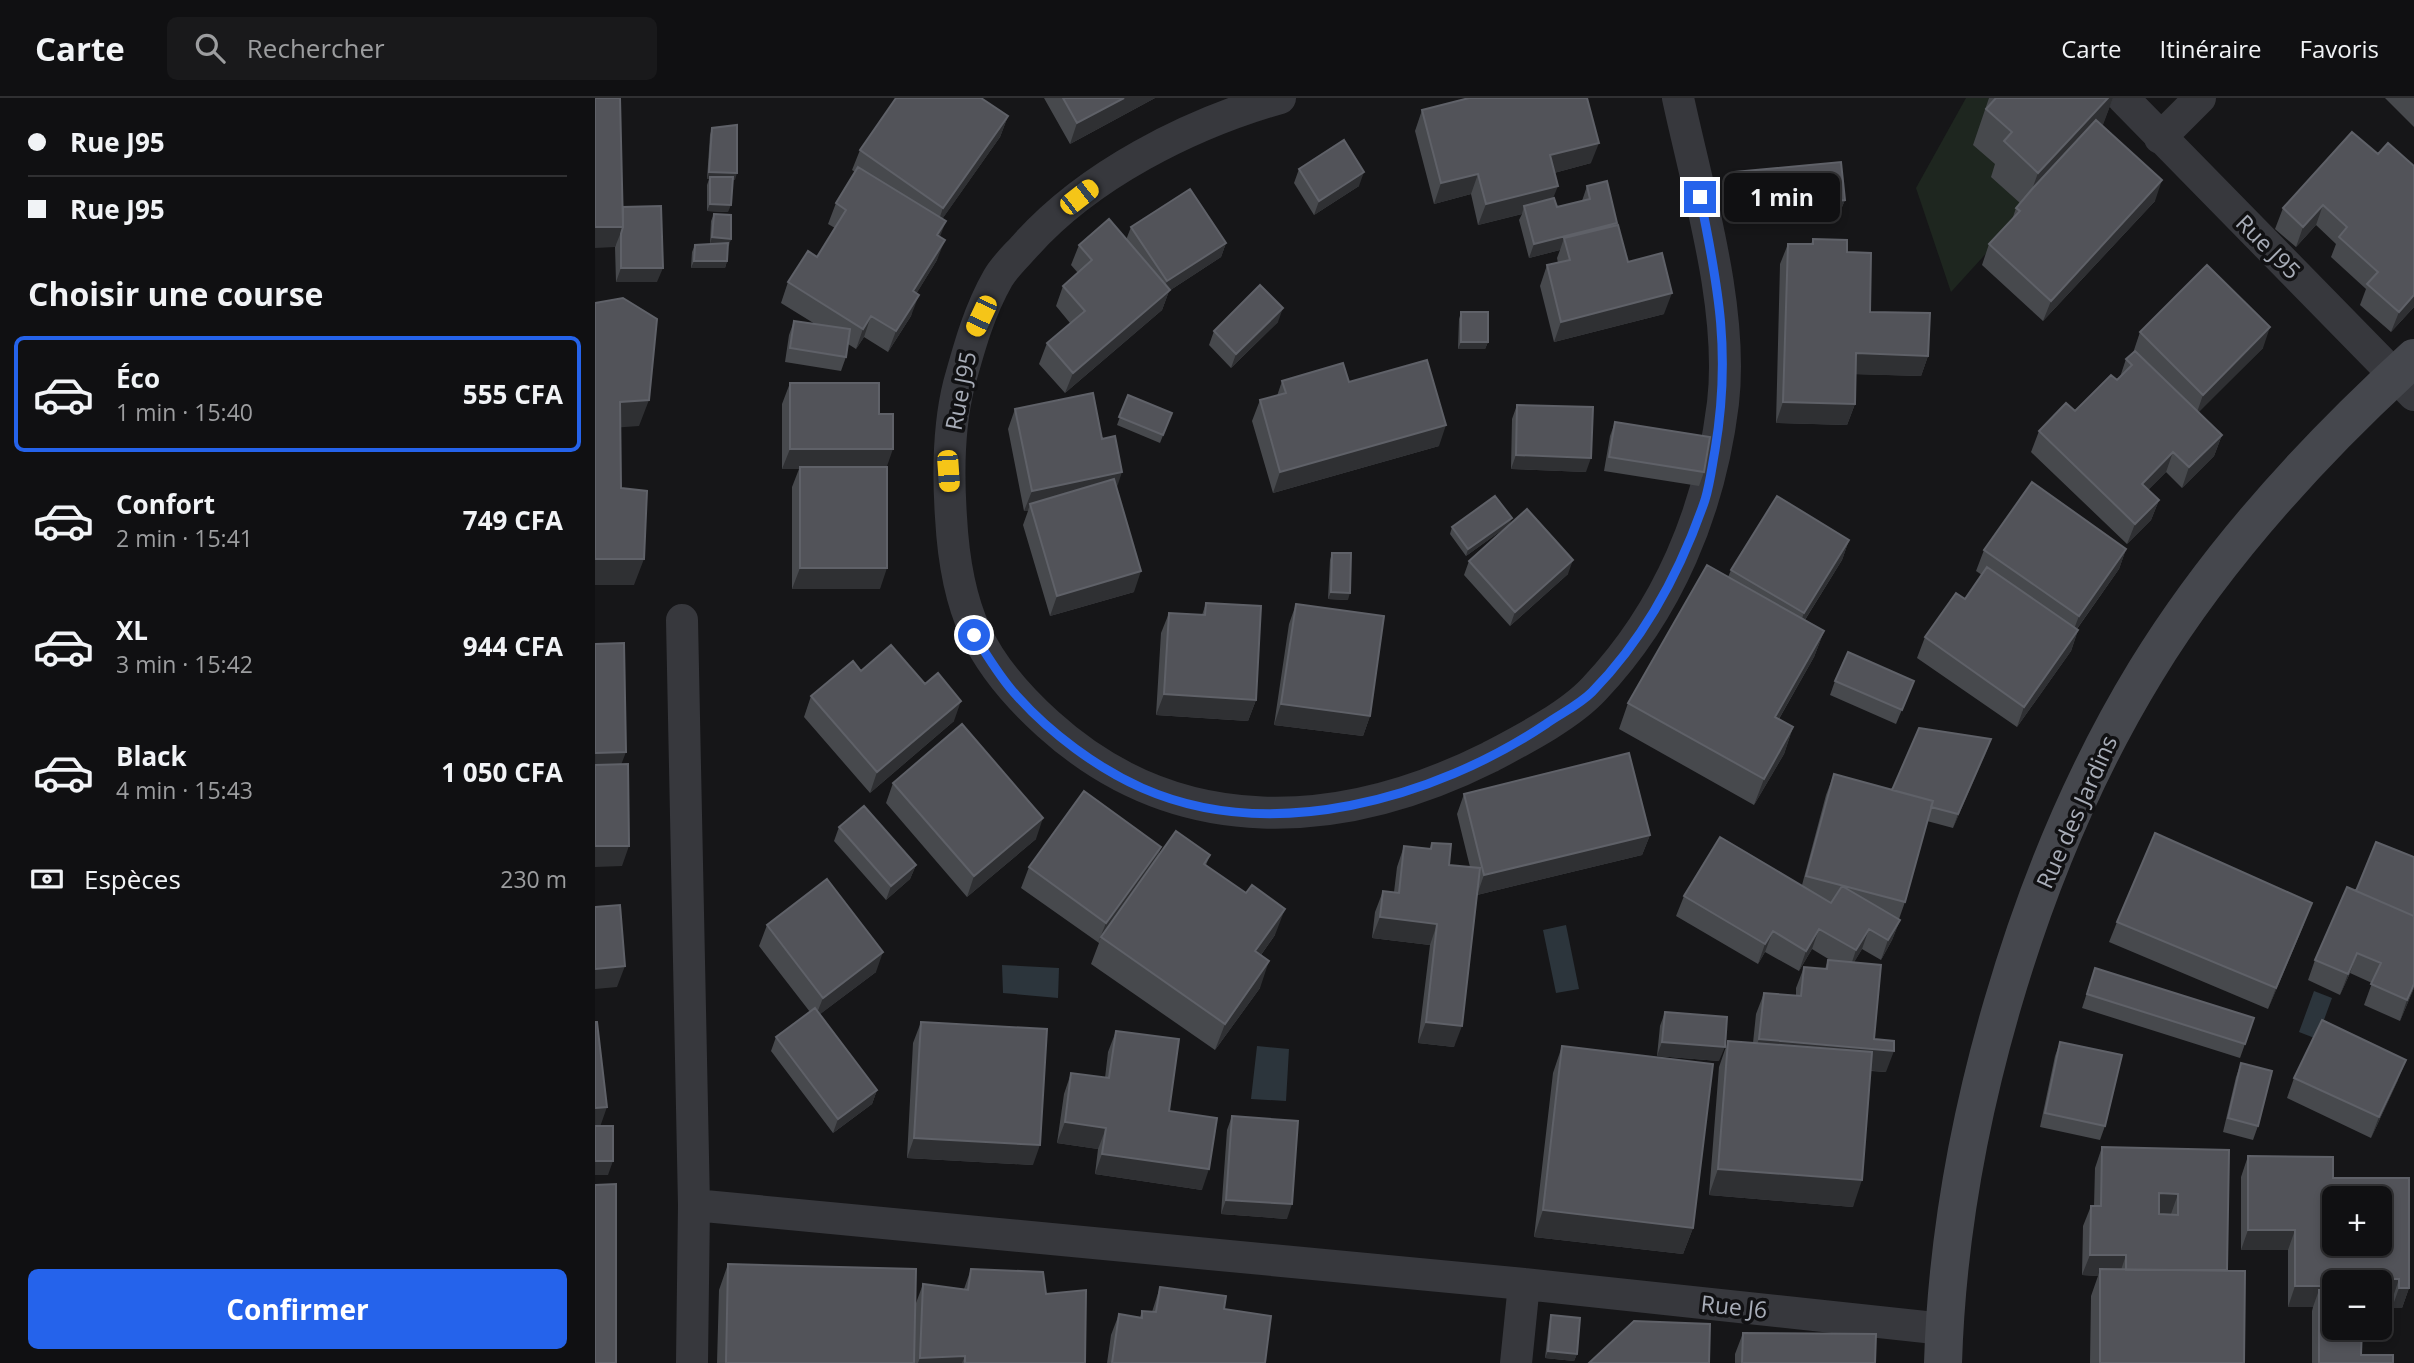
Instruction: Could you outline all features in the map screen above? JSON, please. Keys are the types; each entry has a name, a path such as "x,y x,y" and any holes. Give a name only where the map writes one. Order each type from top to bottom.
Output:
{"main road":[{"name":"Rue des Jardins","path":"1944,1346 1959,1204 1979,1101 2006,997 2043,882 2089,773 2146,670 2202,589 2286,487 2408,376"}],"street":[{"name":"Rue J95","path":"1280,98 1234,111 1113,171 1045,223 1000,274 972,336 955,402 948,471 954,566 974,635 1016,696 1074,748 1142,788 1201,807 1286,814 1363,804 1440,782 1519,742 1590,694 1636,640 1675,575 1706,497 1724,400 1724,333 1710,246 1678,98"},
{"name":"Rue J95","path":"2123,98 2160,138 2408,376"},
{"path":"2160,138 2200,98"},
{"path":"682,620 694,1205 692,1363"},
{"name":"Rue J6","path":"694,1205 1524,1284 1944,1346"},
{"path":"1516,1363 1524,1284"}],"shaded area":[{"path":"1966,98 2076,98 2103,125 1951,292 1916,188"},
{"path":"1566,925 1579,989 1556,993 1543,930"},
{"path":"1002,965 1059,968 1058,998 1003,993"},
{"path":"2314,991 2332,998 2317,1039 2299,1032"},
{"path":"1257,1046 1289,1049 1286,1101 1251,1099"}],"building":[{"path":"595,98 620,98 623,227 595,227"},
{"path":"896,98 981,98 1008,116 943,208 860,150"},
{"path":"1063,98 1124,98 1077,123"},
{"path":"1469,98 1587,98 1599,143 1550,155 1558,186 1486,204 1478,174 1441,183 1422,110"},
{"path":"1996,98 2108,98 2038,173 2004,141 2012,132 1986,109"},
{"path":"2096,120 2162,180 2051,301 1989,244 2020,211 2016,208 2033,188"},
{"path":"737,125 737,173 709,172 712,128"},
{"path":"2352,132 2378,154 2388,143 2414,166 2414,295 2399,312 2367,284 2378,272 2339,237 2347,227 2323,205 2303,227 2283,208"},
{"path":"1344,140 1364,172 1319,201 1299,169"},
{"path":"1841,162 1845,200 1739,210 1735,172"},
{"path":"858,167 946,221 937,235 945,240 913,291 919,295 896,331 871,316 863,329 788,282 808,251 817,257 846,210 836,203"},
{"path":"710,177 733,177 731,205 710,204"},
{"path":"1607,181 1617,223 1534,244 1524,206 1554,198 1557,207 1590,199 1587,186"},
{"path":"1190,189 1226,243 1167,281 1131,227"},
{"path":"661,206 663,268 621,268 623,207"},
{"path":"714,214 731,215 731,239 712,237"},
{"path":"1109,219 1170,290 1073,373 1047,343 1085,311 1063,286 1092,260 1079,245"},
{"path":"1618,225 1628,262 1662,253 1672,293 1561,322 1547,265 1570,260 1564,238"},
{"path":"1813,239 1847,240 1847,252 1871,253 1870,312 1930,313 1928,356 1856,353 1855,404 1783,402 1788,244 1813,244"},
{"path":"728,243 727,261 694,261 695,245"},
{"path":"2207,265 2270,327 2203,395 2140,332"},
{"path":"1260,285 1283,308 1236,354 1214,331"},
{"path":"623,298 657,319 649,400 620,402 621,488 647,491 644,559 595,559 595,303"},
{"path":"1461,312 1488,312 1488,342 1461,342"},
{"path":"794,321 850,329 846,357 790,348"},
{"path":"2135,351 2222,435 2189,467 2173,452 2142,484 2159,500 2135,524 2039,431 2066,403 2075,411 2111,375 2117,380 2132,365 2126,359"},
{"path":"1427,360 1446,425 1280,472 1260,400 1286,393 1282,381 1343,363 1349,382"},
{"path":"790,383 879,383 879,414 893,414 893,449 790,449"},
{"path":"1093,393 1102,439 1115,436 1122,472 1032,491 1015,409"},
{"path":"1128,395 1172,413 1163,435 1119,417"},
{"path":"1517,405 1593,407 1591,458 1516,455"},
{"path":"1615,422 1710,437 1704,472 1609,457"},
{"path":"800,467 887,467 887,568 800,568"},
{"path":"1114,479 1141,571 1057,596 1030,504"},
{"path":"2032,482 2126,549 2079,616 1984,550"},
{"path":"1495,496 1512,518 1468,549 1452,527"},
{"path":"1777,496 1849,540 1804,613 1731,570"},
{"path":"1527,509 1573,560 1515,612 1469,561"},
{"path":"1332,553 1351,553 1350,593 1331,592"},
{"path":"1707,565 1824,631 1775,717 1793,727 1764,779 1628,703"},
{"path":"1987,567 2078,630 2024,707 1925,637 1956,593 1965,599"},
{"path":"1206,603 1261,606 1256,700 1164,694 1169,613 1205,615"},
{"path":"1296,604 1384,616 1370,716 1281,704"},
{"path":"624,643 626,752 595,753 595,644"},
{"path":"891,645 925,684 938,673 961,701 877,772 811,696 853,661 861,671"},
{"path":"1848,652 1914,681 1902,710 1835,681"},
{"path":"962,724 1043,818 974,876 893,783"},
{"path":"1919,728 1991,739 1958,814 1931,807 1933,801 1892,790"},
{"path":"1629,753 1650,835 1484,875 1464,794"},
{"path":"628,764 629,846 595,846 595,765"},
{"path":"1834,774 1933,801 1905,902 1806,876"},
{"path":"1084,791 1161,847 1106,923 1029,867"},
{"path":"864,806 916,865 891,886 839,827"},
{"path":"1176,831 1210,855 1204,864 1246,893 1252,885 1285,909 1255,951 1269,961 1225,1024 1101,937"},
{"path":"2155,833 2312,903 2276,988 2117,922"},
{"path":"1720,837 1831,903 1842,886 1900,920 1888,940 1869,929 1856,950 1819,929 1806,951 1773,931 1765,944 1684,896"},
{"path":"2376,842 2414,857 2414,916 2356,891"},
{"path":"1432,843 1451,844 1449,865 1480,868 1462,1026 1426,1022 1437,924 1380,917 1383,891 1399,893 1404,846 1431,849"},
{"path":"827,879 883,952 823,998 767,925"},
{"path":"2347,887 2414,916 2414,984 2407,1000 2371,984 2381,963 2357,953 2348,974 2315,960"},
{"path":"620,905 625,966 595,969 595,907"},
{"path":"1828,960 1881,965 1874,1039 1894,1041 1894,1051 1759,1039 1764,993 1801,996 1804,967 1827,969"},
{"path":"2095,968 2254,1018 2245,1044 2087,994"},
{"path":"815,1008 877,1090 838,1119 776,1037"},
{"path":"1665,1012 1727,1017 1725,1047 1662,1042"},
{"path":"2322,1020 2406,1060 2379,1117 2294,1078"},
{"path":"595,1022 607,1107 595,1108"},
{"path":"921,1022 1047,1029 1040,1145 914,1138"},
{"path":"1116,1031 1179,1039 1169,1111 1217,1118 1209,1169 1102,1154 1106,1128 1065,1122 1071,1073 1109,1078"},
{"path":"1728,1041 1872,1052 1862,1180 1718,1169"},
{"path":"2060,1042 2122,1055 2105,1126 2045,1113"},
{"path":"1562,1046 1713,1064 1693,1228 1543,1210"},
{"path":"2241,1063 2272,1071 2258,1126 2228,1118"},
{"path":"1232,1116 1298,1121 1292,1204 1226,1200"},
{"path":"595,1126 613,1126 613,1161 595,1161"},
{"path":"2102,1147 2229,1150 2227,1270 2126,1270 2126,1255 2090,1255 2091,1206 2101,1206","holes":["2159,1193 2178,1194 2178,1215 2159,1214"]},
{"path":"2248,1156 2333,1157 2333,1178 2409,1178 2409,1288 2399,1288 2399,1279 2392,1279 2392,1270 2322,1270 2322,1286 2295,1286 2295,1230 2248,1230"},
{"path":"616,1184 616,1363 595,1363 595,1185"},
{"path":"728,1264 916,1269 914,1363 726,1363"},
{"path":"971,1269 1043,1272 1046,1294 1086,1290 1085,1363 965,1363 965,1356 920,1358 923,1284 968,1290"},
{"path":"2100,1269 2245,1271 2244,1363 2100,1363"},
{"path":"1160,1287 1226,1296 1224,1309 1271,1316 1265,1363 1112,1363 1119,1314 1142,1318 1142,1311 1156,1312"},
{"path":"2319,1290 2322,1290 2322,1340 2362,1340 2361,1355 2393,1355 2393,1363 2319,1363"},
{"path":"1551,1315 1580,1318 1577,1354 1548,1351"},
{"path":"1634,1321 1710,1324 1709,1363 1589,1363"},
{"path":"1743,1333 1876,1334 1875,1363 1742,1363"}],"route":[{"path":"974,635 1016,696 1074,748 1142,788 1201,807 1286,814 1363,804 1440,782 1519,742 1590,694 1636,640 1675,575 1706,497 1724,400 1724,333 1700,197"}]}
